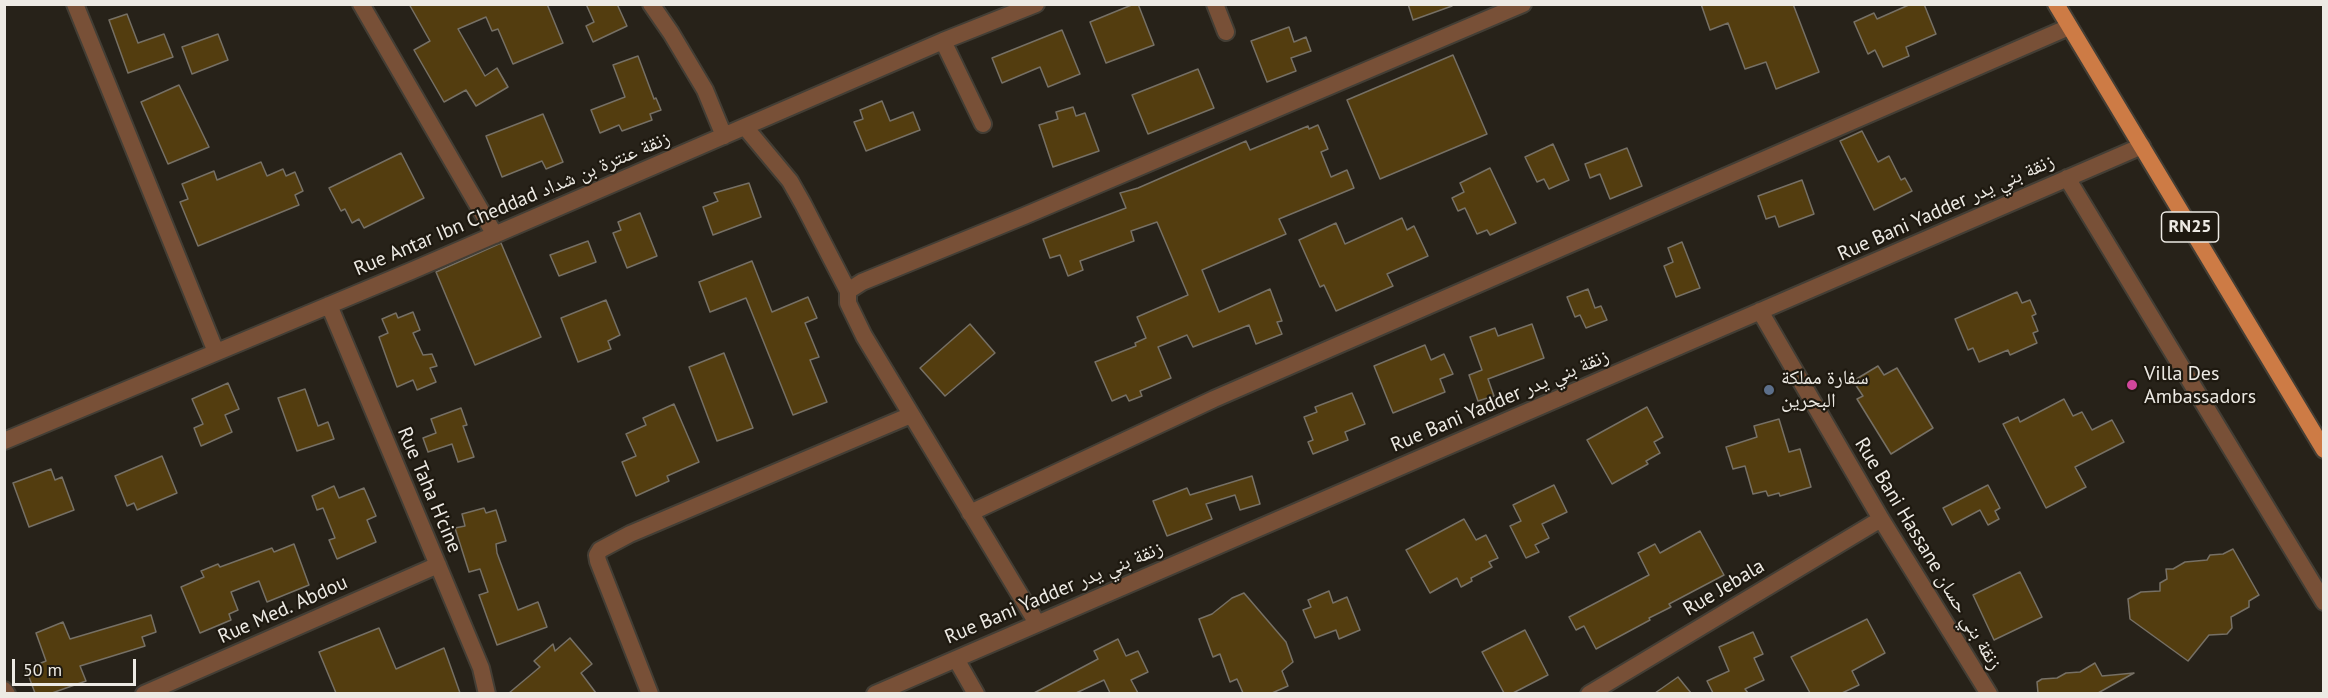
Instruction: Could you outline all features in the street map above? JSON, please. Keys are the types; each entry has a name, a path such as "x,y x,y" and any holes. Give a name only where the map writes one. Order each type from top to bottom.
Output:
{"main road":[{"name":"RN25","path":"2056,4 2324,450"}],"street":[{"path":"75,4 216,352"},
{"path":"361,4 495,235"},
{"path":"651,4 705,90 724,136"},
{"name":"Rue Antar Ibn Cheddad زنقة عنترة بن شداد","path":"4,441 495,235 943,41 998,12 1036,4"},
{"path":"1215,4 1226,32"},
{"path":"848,291 862,282 1024,216 1523,4"},
{"path":"970,513 1214,399 2069,27"},
{"path":"943,41 983,124"},
{"path":"745,127 790,181 848,291 848,303 856,321 1038,623"},
{"name":"Rue Bani Yadder زنقة بني يدر","path":"875,693 2142,146"},
{"path":"2067,178 2324,602"},
{"name":"Rue Taha H'cine","path":"329,305 481,668 487,693"},
{"name":"Rue Bani Hassane زنقة بني حسان","path":"1760,311 1881,519 1989,693"},
{"path":"650,693 599,565 597,555 600,550 630,534 911,415"},
{"name":"Rue Jebala","path":"1589,693 1881,519"},
{"name":"Rue Med. Abdou","path":"144,693 438,565"},
{"path":"956,659 976,693"}],"building":[{"path":"409,4 547,4 563,43 513,64 498,29 492,31 486,17 458,29 485,76 497,68 508,87 476,106 466,90 444,102 414,50 430,41"},
{"path":"586,4 617,4 627,26 593,42 586,26 594,22"},
{"path":"1138,4 1154,45 1106,63 1090,22"},
{"path":"1408,4 1451,4 1452,6 1413,20"},
{"path":"1701,4 1793,4 1819,72 1776,89 1766,62 1745,69 1728,23 1710,30"},
{"path":"1911,4 1924,4 1936,34 1906,47 1909,56 1883,67 1875,50 1868,54 1854,22 1874,13 1877,19"},
{"path":"127,14 138,43 164,34 173,57 128,73 109,20"},
{"path":"1289,27 1294,42 1306,37 1311,51 1291,58 1296,71 1267,82 1251,41"},
{"path":"1062,30 1080,74 1048,87 1040,67 1002,83 992,58"},
{"path":"218,34 228,60 192,74 182,47"},
{"path":"1453,55 1487,134 1380,179 1347,100"},
{"path":"638,56 654,99 656,98 661,110 650,114 652,120 622,131 619,125 600,133 591,110 625,97 613,65"},
{"path":"1198,69 1214,108 1148,134 1132,95"},
{"path":"179,85 209,147 168,164 141,102"},
{"path":"882,101 890,121 913,112 920,130 866,151 854,122 863,119 860,110"},
{"path":"1073,107 1076,116 1085,113 1099,151 1053,167 1039,125 1058,119 1056,112"},
{"path":"543,114 563,162 546,169 542,161 502,177 486,136"},
{"path":"1318,125 1328,149 1321,152 1331,177 1347,170 1354,188 1279,219 1286,234 1202,270 1219,312 1270,289 1282,321 1277,322 1282,334 1256,344 1249,325 1193,347 1187,335 1158,347 1171,378 1140,391 1142,396 1129,401 1126,395 1112,401 1095,362 1136,346 1135,343 1146,338 1137,317 1188,295 1157,222 1131,231 1134,241 1080,261 1083,270 1068,276 1060,255 1050,258 1043,239 1126,208 1120,193 1138,188 1246,141 1250,150 1308,126 1309,129"},
{"path":"1862,131 1878,162 1889,156 1901,180 1905,178 1912,191 1874,210 1840,141"},
{"path":"1553,144 1569,180 1549,189 1544,179 1537,182 1525,157"},
{"path":"1627,148 1642,186 1610,199 1600,174 1590,178 1585,164"},
{"path":"401,153 424,198 364,228 359,219 352,223 345,209 341,211 329,188"},
{"path":"261,162 267,176 283,169 286,176 295,172 303,191 295,195 299,205 198,246 180,202 188,199 182,184 214,171 217,180"},
{"path":"1490,168 1516,223 1490,235 1487,230 1477,234 1465,208 1458,211 1452,198 1464,192 1460,183"},
{"path":"1802,180 1814,214 1779,227 1775,216 1766,219 1758,196"},
{"path":"749,183 761,217 713,235 703,207 718,201 714,193"},
{"path":"640,213 657,256 627,268 613,233 621,230 618,222"},
{"path":"1402,218 1407,230 1414,226 1428,256 1387,274 1393,286 1336,311 1324,285 1320,287 1299,240 1336,223 1345,244"},
{"path":"588,241 596,262 559,276 550,255"},
{"path":"1682,242 1700,288 1676,297 1664,266 1673,262 1668,248"},
{"path":"501,243 541,337 475,365 436,272"},
{"path":"752,261 772,312 808,297 817,318 805,323 819,357 810,360 827,402 793,415 746,298 710,312 699,282"},
{"path":"1588,289 1595,308 1601,306 1607,320 1586,328 1580,315 1575,317 1567,297"},
{"path":"2017,292 2022,303 2030,300 2036,314 2032,316 2038,331 2033,333 2037,343 2010,355 2008,350 1979,362 1973,348 1968,350 1955,319"},
{"path":"606,300 620,335 608,341 611,349 578,362 561,318"},
{"path":"413,312 420,330 413,333 423,355 432,354 437,366 430,368 436,382 417,390 413,380 397,387 379,337 388,333 382,319 396,313 398,318"},
{"path":"970,324 995,353 945,396 920,368"},
{"path":"1532,324 1544,358 1488,379 1494,396 1478,401 1469,375 1482,370 1470,337 1495,328 1498,336"},
{"path":"1425,345 1431,360 1444,354 1453,374 1440,379 1445,392 1393,413 1374,366"},
{"path":"724,353 753,428 717,441 689,367"},
{"path":"1878,366 1884,375 1897,368 1933,428 1891,454 1857,399 1863,396 1853,381"},
{"path":"228,383 239,409 225,415 232,432 201,446 194,428 203,424 192,399"},
{"path":"305,389 318,426 328,422 334,439 297,451 278,398"},
{"path":"1352,393 1365,424 1345,432 1348,440 1313,454 1308,442 1313,440 1304,417 1317,412 1315,407"},
{"path":"2064,399 2073,416 2082,412 2092,430 2112,420 2124,442 2075,467 2086,487 2046,508 2003,424 2018,417 2020,422"},
{"path":"674,404 699,462 667,476 669,481 636,496 622,462 636,456 626,434 646,425 643,418"},
{"path":"1647,407 1663,437 1654,442 1660,453 1646,461 1648,464 1612,484 1587,440"},
{"path":"461,408 467,425 463,426 474,457 458,462 452,444 428,452 423,438 436,433 431,419"},
{"path":"1779,419 1789,452 1800,449 1811,487 1780,496 1779,493 1768,496 1766,491 1753,494 1745,466 1733,469 1726,447 1757,437 1754,426"},
{"path":"162,456 177,493 137,510 134,503 127,506 115,476"},
{"path":"51,469 55,480 62,477 74,510 29,527 13,483"},
{"path":"1252,476 1260,504 1240,510 1235,495 1206,504 1212,519 1167,536 1153,501 1187,488 1190,495"},
{"path":"1554,485 1567,512 1542,524 1549,538 1535,545 1539,552 1526,558 1510,526 1521,521 1513,505"},
{"path":"1988,485 2000,508 1995,511 1999,519 1988,525 1980,510 1952,525 1943,508"},
{"path":"334,486 339,498 364,488 376,516 367,520 376,542 337,559 329,540 335,538 323,508 317,510 312,496"},
{"path":"484,508 486,513 496,510 506,541 496,544 497,553 518,610 538,602 547,627 497,645 479,595 488,592 480,569 469,572 455,528 465,526 462,514"},
{"path":"1464,519 1476,540 1486,535 1498,558 1489,562 1492,567 1471,578 1472,581 1461,587 1457,578 1430,593 1406,550"},
{"path":"1700,531 1724,575 1669,604 1671,607 1649,618 1650,620 1596,649 1584,626 1576,630 1569,617 1649,575 1638,553 1655,544 1660,553"},
{"path":"294,544 309,585 267,602 259,581 231,592 238,610 229,614 231,620 200,633 181,587 204,577 201,571 218,564 220,567 272,548 274,552"},
{"path":"2233,549 2259,595 2249,601 2249,607 2231,617 2232,628 2227,634 2209,635 2188,661 2130,619 2128,599 2141,592 2160,591 2160,583 2167,579 2166,569 2173,569 2185,562 2207,560 2210,555 2223,554"},
{"path":"2020,572 2042,617 1994,640 1973,595"},
{"path":"1329,591 1333,603 1347,597 1360,630 1339,639 1336,630 1315,638 1303,610 1311,607 1308,600"},
{"path":"1244,593 1286,642 1293,662 1282,671 1288,686 1272,693 1243,693 1237,679 1230,682 1220,654 1213,657 1199,619 1212,614 1232,598"},
{"path":"151,615 156,632 142,637 145,646 80,666 86,681 52,693 35,693 26,669 46,661 36,633 63,622 70,639"},
{"path":"1867,619 1885,653 1852,671 1859,685 1842,693 1810,693 1791,657"},
{"path":"379,628 396,669 444,648 460,693 336,693 319,652"},
{"path":"1525,630 1548,675 1513,693 1504,693 1482,652"},
{"path":"1753,632 1763,654 1754,658 1764,680 1745,689 1748,693 1713,693 1707,681 1729,671 1719,647"},
{"path":"570,638 592,664 581,673 596,693 509,693 540,667 534,661 553,644 555,651"},
{"path":"1118,639 1126,656 1138,651 1148,672 1131,680 1138,693 1110,693 1104,680 1076,693 1034,693 1098,659 1094,651"},
{"path":"2095,663 2102,676 2134,673 2098,693 2038,693 2037,682 2042,679 2080,672"},
{"path":"1678,677 1691,693 1655,693"}],"place":[{"name":"Villa Des Ambassadors","path":"2132,385"},
{"name":"سفارة مملكة البحرين","path":"1769,390"}]}
